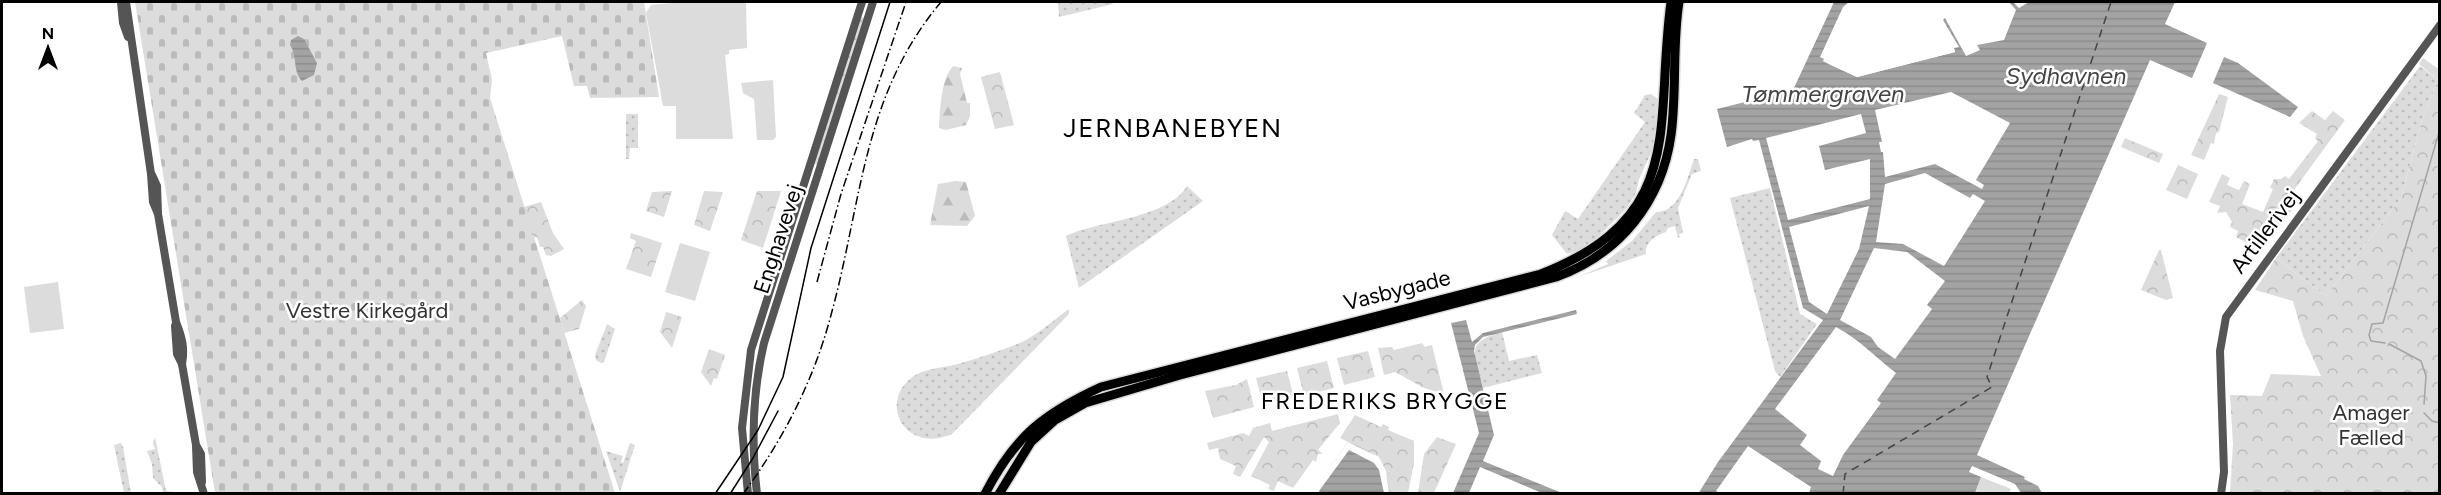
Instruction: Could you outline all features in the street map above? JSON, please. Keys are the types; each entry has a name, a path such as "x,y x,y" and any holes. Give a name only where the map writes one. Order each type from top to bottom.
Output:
{"main road":[{"name":"Vasbygade","path":"985,494 1005,457 1031,428 1065,404 1101,387 1541,274 1570,262 1599,244 1633,210 1656,164 1662,136 1671,2"},
{"name":"Vasbygade","path":"999,494 1031,442 1055,420 1085,403 1226,362 1556,277 1592,261 1608,249 1635,222 1646,207 1665,165 1671,133 1679,2"}],"street":[{"path":"121,2 123,22 130,41"},
{"path":"126,2 130,21 130,41 152,174 150,187 158,214 176,322 176,348 182,364 196,445 194,455 204,494"},
{"name":"Enghavevej","path":"748,494 743,447 744,395 751,350 862,2"},
{"name":"Enghavevej","path":"757,494 753,405 761,354 873,2"},
{"name":"Artillerivej","path":"2221,494 2224,472 2220,351 2226,317 2439,25"},
{"path":"767,297 777,300"}],"green space":[{"name":"Vestre Kirkegård","path":"135,2 644,2 659,97 590,98 587,86 574,86 562,36 486,53 492,80 490,98 615,493 215,493"},
{"path":"682,2 746,2 747,48 729,50 729,54 725,55 733,139 676,139 676,106 663,106 646,13 651,5"},
{"path":"1058,2 1112,2 1113,4 1059,17"},
{"path":"860,17 865,18 818,165 813,163"},
{"name":"Amager Fælled","path":"2423,58 2440,70 2439,493 2230,493 2233,444 2230,395 2262,396 2271,374 2321,376 2303,336 2293,301 2255,290 2276,258 2326,296 2401,198 2422,120 2438,80 2419,64"},
{"path":"953,66 962,68 960,74 967,103 970,103 970,116 966,125 946,130 939,128 941,104 946,79"},
{"path":"2420,66 2438,80 2422,120 2401,198 2326,296 2276,258"},
{"path":"1000,72 1014,125 995,129 981,77"},
{"path":"773,80 776,137 773,140 757,140 754,99 743,93 741,83"},
{"path":"1651,94 1658,99 1655,145 1639,179 1636,193 1626,209 1596,239 1580,250 1567,254 1552,235 1565,211 1578,219 1645,122 1634,113 1645,95"},
{"path":"2219,94 2228,97 2219,132 2216,133 2214,144 2211,143 2204,160 2191,155"},
{"path":"2312,111 2325,120 2333,111 2345,120 2291,194 2287,196 2287,202 2293,208 2261,251 2236,237 2238,231 2230,227 2232,222 2226,212 2217,213 2220,206 2209,202 2222,174 2230,178 2227,185 2239,190 2244,181 2250,184 2242,204 2263,212 2273,189 2270,188 2274,179 2281,179 2285,176 2289,179 2318,141 2315,138 2317,134 2299,123"},
{"path":"626,114 638,114 638,148 630,148 629,159 626,159"},
{"path":"2125,138 2163,154 2159,163 2121,147"},
{"path":"1694,159 1698,159 1701,171 1692,174 1678,208 1683,233 1679,234 1680,237 1678,238 1675,226 1668,228 1666,232 1649,243 1646,254 1578,277 1608,264 1606,261 1632,241 1656,212 1671,207 1686,184"},
{"path":"2178,165 2198,174 2187,199 2166,190"},
{"path":"966,182 975,216 967,226 930,225 938,184"},
{"path":"1187,186 1203,201 1079,288 1066,236 1149,212 1177,197"},
{"path":"1770,188 1800,314 1817,324 1780,377 1775,371 1730,198"},
{"path":"672,191 664,217 646,211 652,192"},
{"path":"704,191 723,192 710,231 694,225"},
{"path":"757,191 781,191 763,248 741,240"},
{"path":"541,202 553,233 564,249 551,256 546,255 543,247 540,247 537,237 533,238 524,207"},
{"path":"631,233 662,243 651,277 626,269 636,241 630,238"},
{"path":"680,243 710,252 695,301 665,292"},
{"path":"2161,250 2173,298 2166,300 2141,290"},
{"path":"58,282 64,329 30,333 24,287"},
{"path":"582,300 586,306 579,329 564,333 560,318"},
{"path":"1069,309 1069,314 952,434 936,438 922,438 910,432 902,424 897,401 901,390 915,375 998,352 1020,343"},
{"path":"666,312 682,317 672,348 660,332"},
{"path":"607,324 615,329 604,362 601,363 596,360 595,355"},
{"path":"1502,332 1509,361 1537,355 1542,373 1483,388 1475,359 1477,346 1481,340"},
{"path":"1422,343 1425,347 1432,345 1444,394 1424,388 1395,372 1384,375 1378,348 1392,347 1394,350"},
{"path":"709,349 725,355 717,379 714,378 711,386 701,372"},
{"path":"1368,351 1375,377 1344,385 1337,358"},
{"path":"1327,361 1334,388 1304,396 1297,368"},
{"path":"1287,371 1294,398 1288,399 1286,396 1263,405 1256,378"},
{"path":"1247,379 1254,407 1213,418 1205,391 1236,385"},
{"path":"1338,414 1340,423 1318,450 1323,454 1318,454 1316,462 1313,460 1293,488 1278,481 1274,491 1268,489 1270,485 1251,476 1269,442 1264,437 1240,477 1233,474 1236,466 1220,459 1218,448 1209,450 1207,443 1243,433 1249,436 1253,428 1270,423 1272,431"},
{"path":"1355,415 1381,427 1383,424 1389,427 1388,430 1414,441 1414,463 1408,493 1389,493 1384,470 1375,457 1340,438"},
{"path":"155,437 166,491 177,492 163,493 162,487 153,478 152,464 147,451 155,449 153,444"},
{"path":"1437,437 1456,444 1434,493 1418,493 1424,454"},
{"path":"121,443 131,493 124,493 114,445"},
{"path":"630,443 635,445 620,492 606,451 623,456 621,462 623,463"},
{"path":"1981,477 2011,489 2009,493 1975,494"}],"water":[{"name":"Sydhavnen","path":"1834,2 1849,2 1843,7 1820,57 1824,59 1823,61 1857,77 1955,52 1954,48 1959,47 1943,20 1945,18 1966,56 1980,50 1977,45 2004,40 2016,10 2009,2 2013,2 2019,8 2029,2 2175,2 2165,24 2207,43 2192,78 2150,60 1977,455 2025,477 2024,479 2038,486 2042,493 2021,493 2015,484 1972,466 1969,472 1981,477 1975,493 1809,493 1811,487 1748,446 1716,491 1720,493 1698,494 1718,462 1823,320 1803,308 1759,140 1753,141 1752,139 1727,147 1717,109 1793,90","holes":["1951,92 2010,123 1976,180 1984,185 1982,189 1935,164 1885,177 1883,152 1881,152 1879,142 1882,142 1875,110","1861,114 1866,133 1819,146 1825,170 1870,159 1870,199 1788,220 1766,138","1925,173 1970,198 1973,194 1985,201 1944,266 1903,244 1876,242 1885,184","1869,206 1859,249 1827,314 1809,302 1789,227","1874,248 1907,252 1945,281 1927,305 1932,309 1895,359 1878,347 1871,337 1840,320","1836,327 1860,343 1896,373 1877,400 1881,403 1843,455 1833,476 1818,469 1821,461 1800,445 1807,435 1775,409"]},
{"path":"298,36 304,39 317,63 314,75 302,81 297,72 290,45 291,40"},
{"path":"2224,57 2238,63 2298,107 2290,117 2213,83"},
{"path":"1576,310 1577,314 1483,337 1475,345 1474,351 1494,435 1483,461 1562,493 1542,493 1480,467 1469,493 1453,493 1479,433 1451,323 1466,320 1472,342 1483,333"},
{"path":"1348,442 1374,455 1379,460 1383,466 1389,493 1311,494"}],"pier":[{"path":"1954,48 1955,52 1857,77 1822,61 1857,74"},
{"path":"1348,442 1379,457 1386,471 1389,493 1384,493 1379,470 1374,463 1349,450 1319,491 1320,493 1311,493"}],"waterway":[{"path":"2385,343 2371,341 2369,335 2372,324 2383,323 2440,129"},
{"path":"2389,344 2421,361 2426,376 2424,404"},
{"path":"2424,413 2432,421 2440,423"}],"ferry route":[{"path":"1843,494 1845,474 1992,387 1987,377 2111,2"}],"tram line":[{"path":"715,494 758,430 783,377 811,248 890,2"},
{"path":"730,494 753,458 778,411"}],"railway":[{"path":"817,282 841,194 906,2"},
{"path":"743,494 784,431 816,363 831,315 868,152 880,113 895,75 915,38 941,2"}],"district":[{"name":"JERNBANEBYEN","path":"1173,128"},
{"name":"FREDERIKS BRYGGE","path":"1385,400"}],"water label":[{"name":"Tømmergraven","path":"1823,93"}]}
